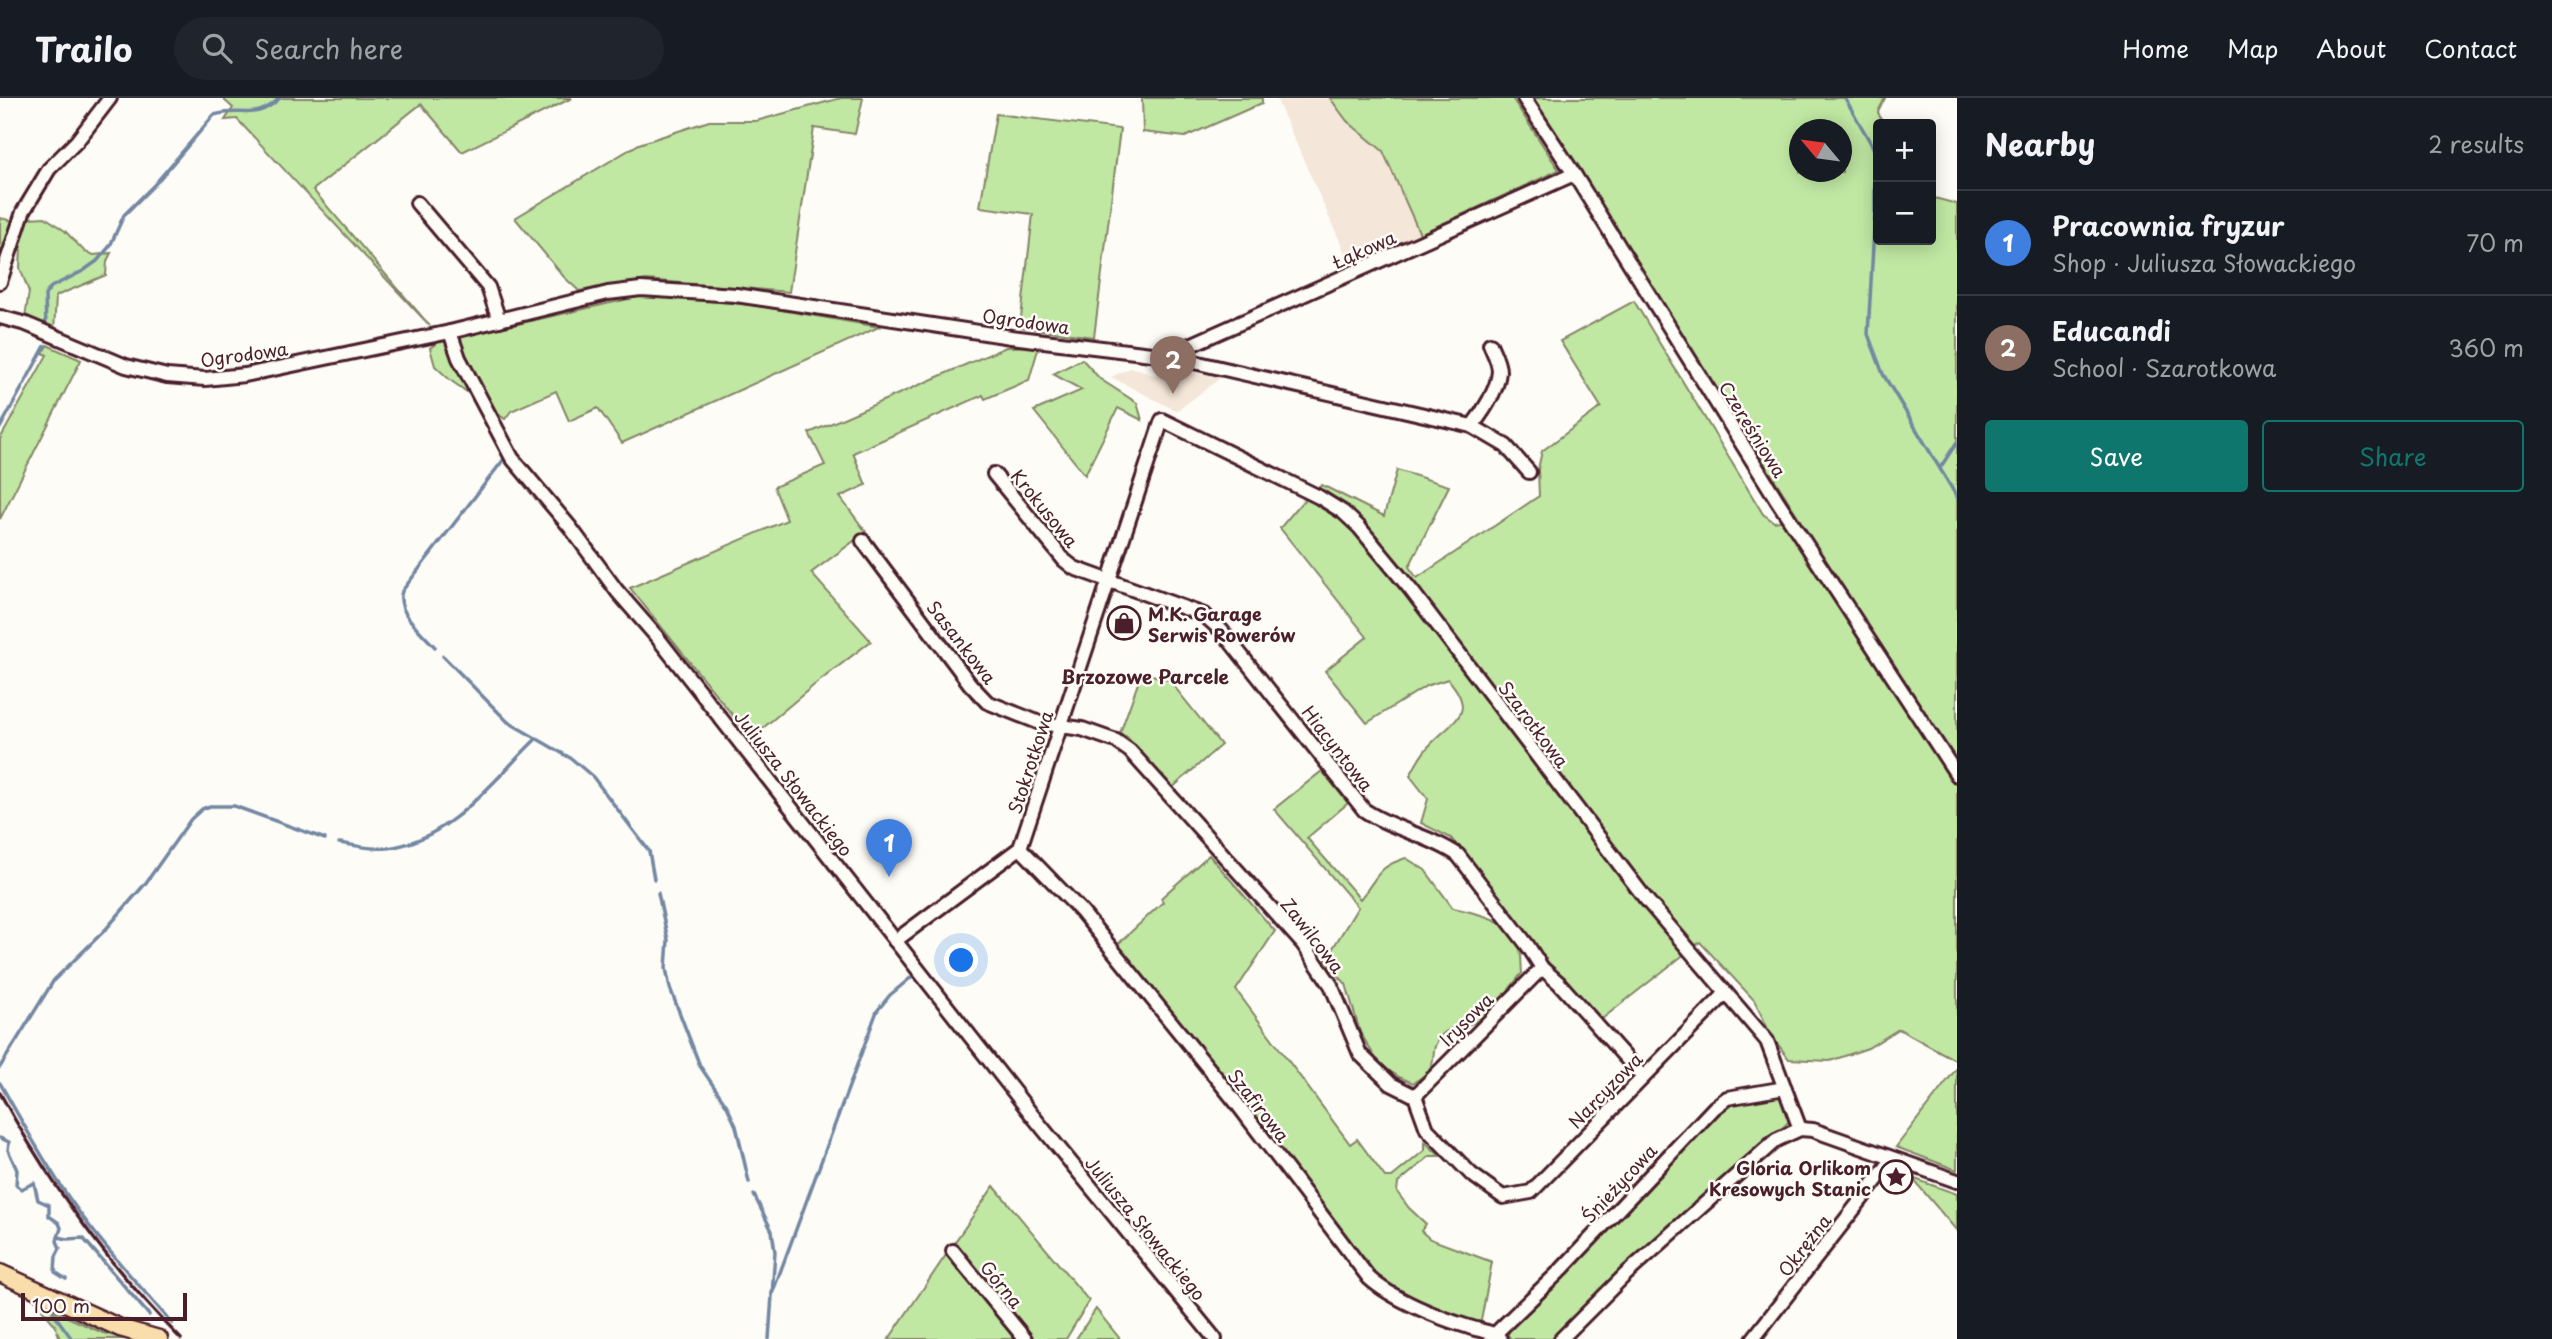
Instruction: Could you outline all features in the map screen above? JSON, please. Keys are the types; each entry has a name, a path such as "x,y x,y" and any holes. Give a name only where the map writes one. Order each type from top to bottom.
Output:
{"main road":[{"path":"0,1273 120,1328 159,1339"}],"street":[{"path":"0,282 23,212 49,169 77,141 110,98"},
{"name":"Czereśniowa","path":"1524,98 1777,500 1957,775"},
{"name":"Łąkowa","path":"1168,356 1574,174"},
{"path":"417,203 488,287 499,320"},
{"name":"Ogrodowa","path":"0,317 26,324 126,366 167,376 195,378 245,375 450,332 608,293 642,289 736,295 1011,337 1168,356 1472,426 1506,446 1529,472"},
{"name":"Juliusza Słowackiego","path":"450,332 459,359 512,458 570,527 617,591 657,637 1036,1120 1215,1339"},
{"path":"1472,426 1497,381 1499,368 1490,344"},
{"name":"Stokrotkowa","path":"1020,848 1162,420"},
{"name":"Szarotkowa","path":"1162,420 1319,497 1343,512 1359,527 1411,590 1645,898 1767,1041 1800,1129"},
{"name":"Krokusowa","path":"994,474 1064,560 1074,568 1108,581"},
{"name":"Sasankowa","path":"863,541 970,684 988,702 1041,723 1060,726"},
{"name":"Hiacyntowa","path":"1108,581 1204,615 1222,631 1364,810 1380,821 1443,845 1458,855 1542,968 1559,983 1643,1077"},
{"name":"Zawilcowa","path":"1060,726 1094,733 1116,741 1130,751 1303,944 1331,985 1360,1054 1391,1084 1415,1096"},
{"path":"895,941 1020,848"},
{"name":"Szafirowa","path":"1020,848 1089,921 1240,1107 1369,1278 1395,1297 1497,1336"},
{"name":"Irysowa","path":"1415,1096 1542,968"},
{"name":"Narcyzowa","path":"1415,1096 1427,1129 1471,1174 1503,1197 1531,1192 1725,994"},
{"name":"Śnieżycowa","path":"1497,1336 1714,1108 1727,1098 1785,1088"},
{"path":"1560,1339 1625,1275 1776,1140 1800,1129 1825,1133 1892,1160 1957,1181"},
{"name":"Okrężna","path":"1753,1339 1892,1160"},
{"name":"Górna","path":"953,1251 1025,1339"}],"shaded area":[{"path":"1276,98 1360,98 1420,234 1350,264"},
{"path":"1131,368 1150,374 1184,377 1192,373 1223,376 1177,411 1111,377"}],"green space":[{"path":"222,98 572,98 462,152 421,104 313,190 430,326 237,119 225,120 233,108"},
{"path":"841,98 863,98 855,134 814,128 789,292 646,280 579,291 515,218 639,144 709,121 756,121"},
{"path":"1142,98 1262,98 1262,103 1185,137 1143,132"},
{"path":"1330,98 1512,98 1559,170 1420,234 1383,151 1347,121"},
{"path":"1533,98 1885,98 1878,112 1881,119 1873,119 1873,245 1936,245 1936,198 1957,204 1957,1061 1899,1029 1868,1048 1830,1061 1789,1059 1771,1035 1754,1000 1700,942 1602,1019 1555,971 1451,838 1421,823 1428,799 1410,776 1425,750 1459,716 1462,709 1457,691 1448,679 1426,686 1367,723 1325,671 1367,637 1280,528 1302,502 1322,485 1384,516 1397,470 1449,486 1409,567 1417,578 1539,496 1538,469 1542,451 1601,407 1560,341 1634,301 1763,514 1774,522 1799,518"},
{"path":"996,114 1120,129 1094,337 1020,327 1033,214 980,207"},
{"path":"45,217 65,231 85,252 94,255 111,253 107,261 106,275 56,296 54,332 25,317 29,292 20,268 21,246 28,218"},
{"path":"0,218 14,221 14,233 0,267"},
{"path":"646,295 752,305 879,327 622,443 598,408 569,421 556,391 511,411 505,419 450,380 435,366 430,348 438,342"},
{"path":"47,345 81,360 0,519 0,439 47,355 43,353"},
{"path":"1039,346 1029,380 985,399 983,395 853,453 866,485 840,497 866,532 811,573 871,641 751,738 630,588 787,520 774,487 825,465 809,433 1006,347"},
{"path":"1082,359 1100,379 1137,403 1142,420 1118,408 1085,475 1034,411 1082,390 1053,374"},
{"path":"1142,672 1169,680 1221,745 1172,788 1127,737 1120,733"},
{"path":"1322,771 1348,803 1307,838 1360,899 1383,869 1406,858 1425,870 1453,908 1482,915 1500,923 1515,936 1520,948 1522,973 1513,985 1483,1017 1473,1023 1450,1029 1442,1035 1437,1042 1429,1070 1413,1083 1379,1064 1360,1032 1346,984 1325,961 1358,907 1274,809"},
{"path":"1209,855 1275,931 1236,990 1350,1144 1357,1139 1385,1177 1392,1177 1425,1150 1425,1142 1440,1156 1430,1156 1398,1183 1397,1192 1426,1224 1421,1231 1430,1239 1492,1262 1481,1321 1472,1323 1421,1303 1374,1275 1118,944 1163,902 1161,898"},
{"path":"1957,1068 1957,1170 1896,1147"},
{"path":"1778,1095 1792,1117 1785,1126 1757,1147 1552,1339 1511,1339 1508,1335 1511,1323 1724,1105"},
{"path":"1912,1178 1957,1194 1957,1231"},
{"path":"994,1186 1089,1301 1066,1339 1030,1339 952,1246"},
{"path":"948,1252 1019,1339 889,1339"},
{"path":"43,1306 103,1333 128,1339 60,1339 55,1325 42,1309"},
{"path":"1096,1309 1120,1339 1076,1339"}],"waterway":[{"path":"46,328 45,295 51,287 97,261 110,246 124,215 155,184 214,115 255,112 271,106 280,98"},
{"path":"1845,98 1875,153 1875,211 1868,334 1883,374 1957,497"},
{"path":"0,428 45,346"},
{"path":"1940,468 1957,442"},
{"path":"435,647 406,614 402,607 402,591 504,459"},
{"path":"443,656 508,722 572,759 593,777 649,851 654,879"},
{"path":"339,843 387,848 410,843 431,834 470,806 537,738"},
{"path":"0,1067 54,980 106,929 145,884 191,819 202,809 210,806 234,806 325,839"},
{"path":"658,893 668,940 666,968 670,988 700,1066 727,1106 736,1126 749,1182"},
{"path":"772,1294 877,1011 890,995 914,975"},
{"path":"0,1083 42,1156 81,1215 172,1323"},
{"path":"0,1138 9,1142 8,1150 17,1170 16,1185 21,1189 34,1183 38,1200 49,1205 49,1216 59,1223 61,1228 57,1241 60,1248 56,1256 55,1272 66,1279"},
{"path":"754,1195 772,1231 775,1252 769,1339"},
{"path":"58,1237 83,1238 149,1315"},
{"path":"53,1313 72,1339"}],"railway":[{"path":"0,1093 39,1159 82,1222 129,1282 181,1339"}],"place":[{"name":"Educandi","path":"1173,394"},
{"name":"M.K. Garage Serwis Rowerów","path":"1124,623"},
{"name":"Pracownia fryzur","path":"889,877"},
{"name":"Gloria Orlikom Kresowych Stanic","path":"1896,1177"}],"district":[{"name":"Brzozowe Parcele","path":"1145,676"}]}
